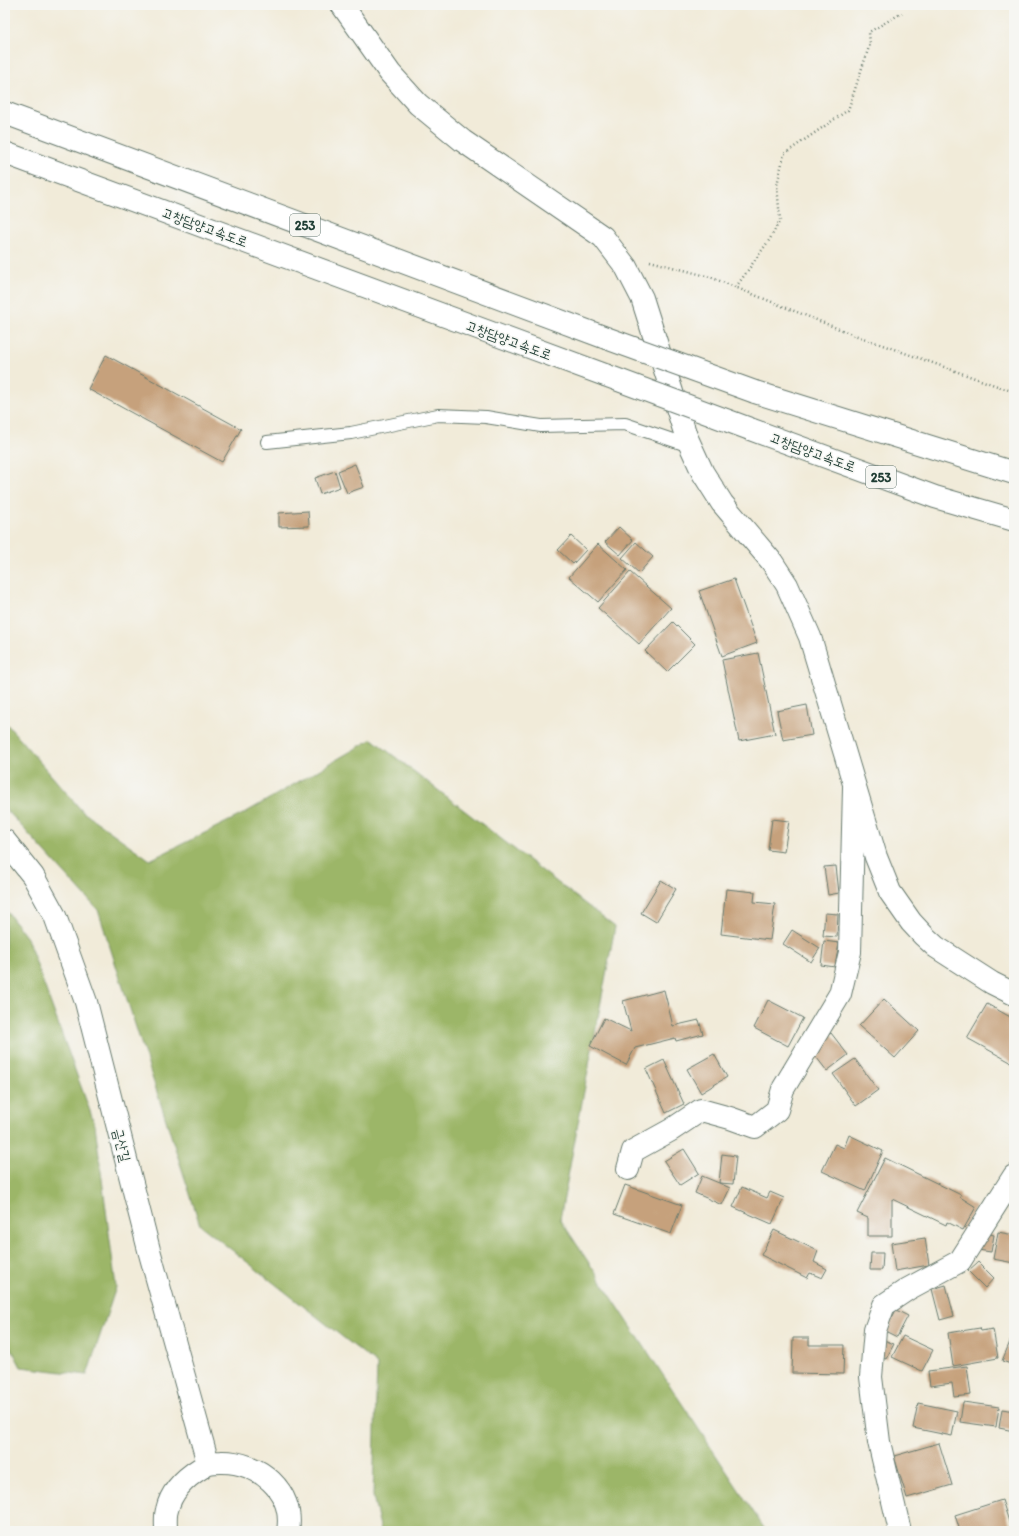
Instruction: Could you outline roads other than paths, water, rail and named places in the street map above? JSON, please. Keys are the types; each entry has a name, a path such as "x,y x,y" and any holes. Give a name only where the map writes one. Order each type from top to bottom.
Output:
{"main road":[{"path":"342,5 390,73 418,104 463,141 599,234 626,267 642,298 686,436 703,473 722,503 772,562 787,584 810,637 876,857 890,892 911,922 936,947 992,983 1014,994"},
{"name":"253","path":"5,112 606,338 755,392 1014,474"},
{"name":"고창담양고속도로","path":"5,153 935,497 1014,520"},
{"path":"628,1168 633,1152 671,1130 701,1110 755,1127 777,1110 783,1089 840,994 850,952 854,781"},
{"name":"금산길","path":"5,841 33,876 55,916 86,1002 149,1250 208,1463"},
{"path":"900,1531 879,1442 871,1377 875,1330 884,1305 908,1289 960,1261 1014,1176"},
{"path":"166,1531 167,1510 175,1490 190,1475 208,1463 228,1462 247,1465 264,1474 278,1488 286,1506 289,1525 288,1531"}],"lane":[{"path":"267,442 351,433 438,415 486,417 541,426 626,424 690,446"}]}
